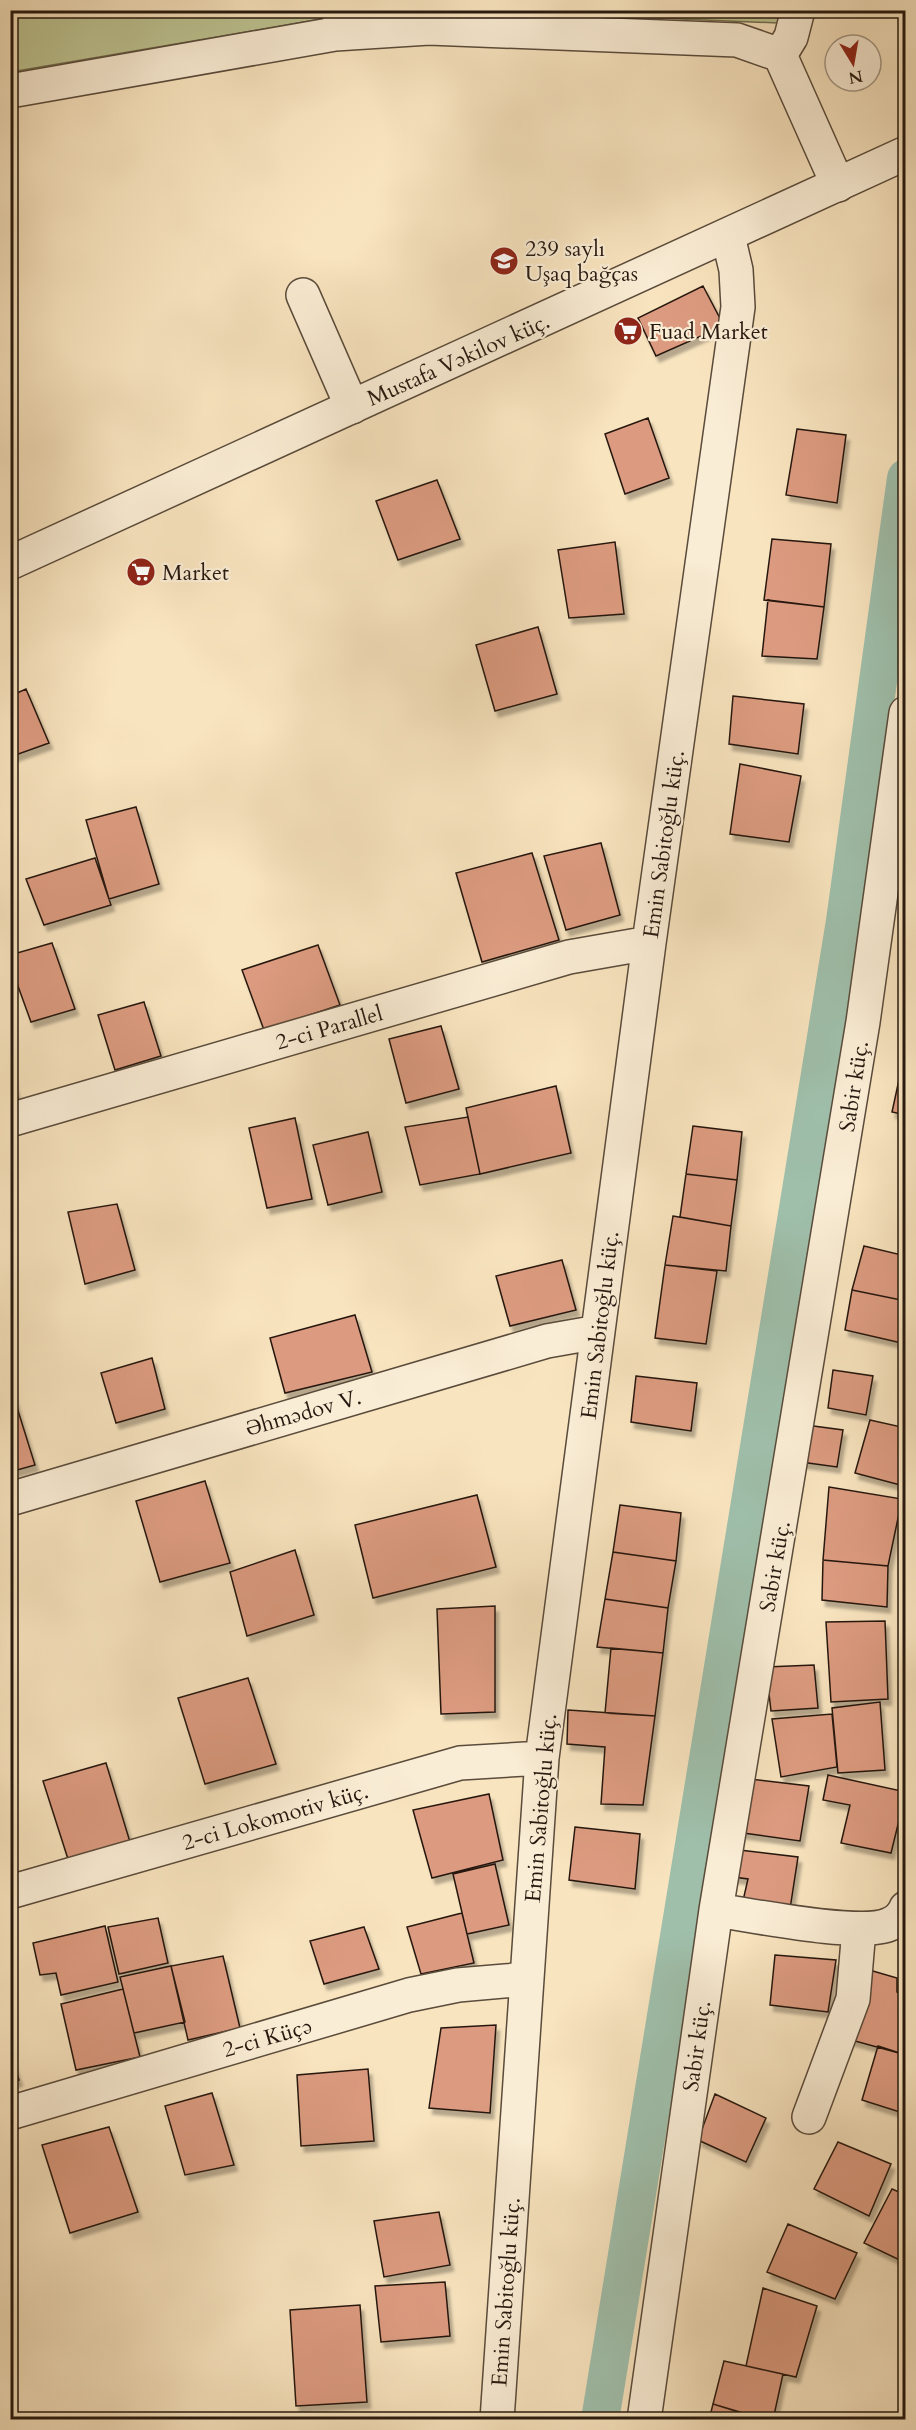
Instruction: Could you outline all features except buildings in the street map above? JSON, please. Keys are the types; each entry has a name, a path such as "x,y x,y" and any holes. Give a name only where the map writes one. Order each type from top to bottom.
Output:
{"street":[{"path":"780,55 791,37 798,10"},
{"path":"10,92 333,22 737,40 780,55 838,185"},
{"name":"Mustafa Vəkilov küç.","path":"10,563 906,153"},
{"name":"Emin Sabitoğlu küç.","path":"491,2419 527,1979 542,1758 649,943 738,307 736,270 728,236"},
{"path":"303,295 352,407"},
{"name":"Sabir küç.","path":"644,2420 716,1910 863,1022 906,713"},
{"name":"2-ci Parallel","path":"10,1120 569,957 649,943"},
{"name":"Əhmədov V.","path":"10,1499 547,1341 598,1332"},
{"name":"2-ci Lokomotiv küç.","path":"10,1892 460,1763 542,1758"},
{"path":"716,1910 859,1929 889,1925 903,1914 906,1908"},
{"path":"809,2117 853,1999 859,1929"},
{"name":"2-ci Küçə","path":"10,2113 409,1995 458,1985 527,1979"}],"green space":[{"path":"778,10 778,23 493,11"},
{"path":"10,11 368,11 11,72"}],"waterway":[{"path":"600,2420 845,921 906,478"}],"place":[{"name":"239 saylı Uşaq bağças","path":"504,261"},
{"name":"Fuad Market","path":"628,331"},
{"name":"Market","path":"141,572"}]}
